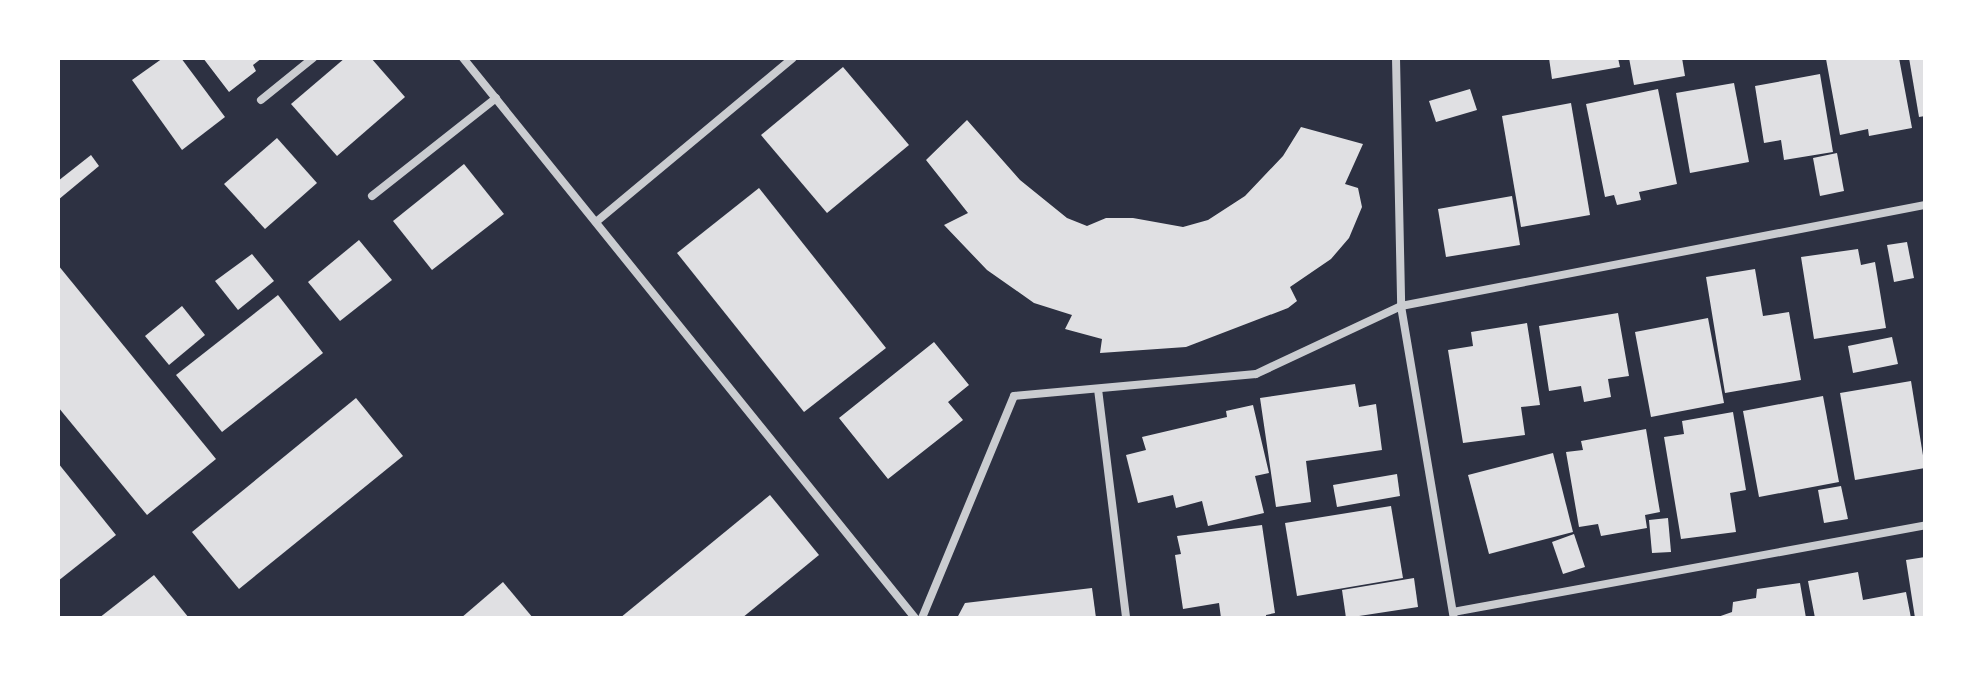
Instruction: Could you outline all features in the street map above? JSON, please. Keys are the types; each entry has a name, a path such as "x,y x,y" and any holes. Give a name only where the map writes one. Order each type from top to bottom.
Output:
{"street":[{"path":"261,100 313,58"},
{"path":"463,58 915,618"},
{"path":"596,222 793,58"},
{"path":"1396,58 1401,306 1454,615 1925,525"},
{"path":"372,196 496,98"},
{"path":"922,618 1014,396 1256,374 1401,306 1925,205"},
{"path":"1098,389 1126,618"}],"building":[{"path":"163,58 181,58 225,117 182,150 132,80"},
{"path":"203,58 262,58 253,65 256,71 229,92"},
{"path":"345,58 371,58 405,97 337,156 291,104"},
{"path":"1549,58 1618,58 1620,67 1552,79"},
{"path":"1629,58 1682,58 1685,76 1634,85"},
{"path":"1899,58 1912,128 1869,136 1868,129 1840,135 1826,59"},
{"path":"1909,58 1925,58 1925,116 1919,117"},
{"path":"843,67 909,145 827,213 761,135"},
{"path":"1820,74 1833,152 1784,160 1781,140 1764,143 1755,86"},
{"path":"1734,83 1749,162 1690,173 1676,93"},
{"path":"1470,89 1477,110 1436,122 1429,101"},
{"path":"1658,89 1677,184 1639,192 1641,200 1617,205 1614,195 1605,197 1586,104"},
{"path":"1571,103 1590,215 1521,227 1502,116"},
{"path":"967,120 1020,180 1067,218 1087,226 1106,218 1133,218 1183,227 1208,220 1245,196 1283,156 1301,127 1363,144 1345,184 1358,188 1362,207 1349,238 1331,259 1290,287 1297,301 1288,308 1186,347 1100,353 1102,339 1065,329 1072,315 1034,303 987,270 944,225 968,213 926,160"},
{"path":"277,138 317,183 265,229 224,184"},
{"path":"1837,153 1844,191 1820,196 1813,158"},
{"path":"91,155 99,166 58,200 58,181"},
{"path":"464,164 504,214 432,270 393,221"},
{"path":"759,188 886,348 804,412 677,253"},
{"path":"1512,196 1520,245 1446,257 1438,209"},
{"path":"359,240 392,280 340,321 308,282"},
{"path":"1907,242 1914,278 1894,282 1887,245"},
{"path":"1858,249 1861,265 1875,262 1886,328 1814,339 1801,257"},
{"path":"252,254 274,281 238,310 215,281"},
{"path":"58,265 216,459 147,515 58,407"},
{"path":"1755,269 1763,316 1789,312 1801,380 1725,393 1706,277"},
{"path":"278,295 323,353 222,432 176,375"},
{"path":"182,306 205,335 169,365 145,336"},
{"path":"1618,313 1629,376 1608,379 1611,397 1584,402 1581,386 1549,391 1539,326"},
{"path":"1708,318 1724,403 1651,417 1635,332"},
{"path":"1527,323 1540,405 1521,407 1525,435 1463,443 1448,350 1473,346 1471,332"},
{"path":"1892,337 1898,364 1853,373 1848,346"},
{"path":"934,342 969,385 948,402 963,420 888,479 839,418"},
{"path":"1911,381 1925,468 1855,480 1840,393"},
{"path":"1355,384 1359,407 1376,404 1382,450 1306,461 1311,502 1276,507 1260,398"},
{"path":"1823,396 1839,482 1759,497 1743,411"},
{"path":"356,398 403,456 239,589 192,532"},
{"path":"1253,405 1269,473 1255,476 1264,513 1208,526 1202,501 1176,508 1173,495 1138,503 1126,455 1146,450 1142,437 1227,417 1226,411"},
{"path":"1733,412 1746,490 1730,493 1736,532 1681,539 1664,437 1684,434 1682,421"},
{"path":"1646,429 1660,512 1645,515 1647,528 1601,536 1598,524 1579,527 1566,452 1583,450 1581,441"},
{"path":"1553,453 1573,532 1489,554 1468,475"},
{"path":"58,463 116,535 58,581"},
{"path":"1397,474 1400,496 1337,507 1333,485"},
{"path":"1841,486 1848,519 1824,523 1818,490"},
{"path":"770,495 819,555 742,618 620,618"},
{"path":"1391,506 1403,578 1297,596 1285,523"},
{"path":"1668,518 1671,552 1652,553 1649,520"},
{"path":"1262,525 1275,613 1266,615 1266,618 1221,618 1219,603 1183,609 1175,555 1181,554 1177,536"},
{"path":"1574,534 1585,567 1563,574 1552,542"},
{"path":"1925,557 1925,618 1915,618 1906,560"},
{"path":"1858,572 1863,600 1906,592 1911,618 1815,618 1808,581"},
{"path":"154,575 189,618 99,618"},
{"path":"1414,578 1418,607 1346,618 1342,590"},
{"path":"503,582 533,618 461,618"},
{"path":"1800,583 1806,618 1715,618 1732,612 1733,602 1756,598 1757,589"},
{"path":"1092,588 1096,618 957,618 965,603"}]}
